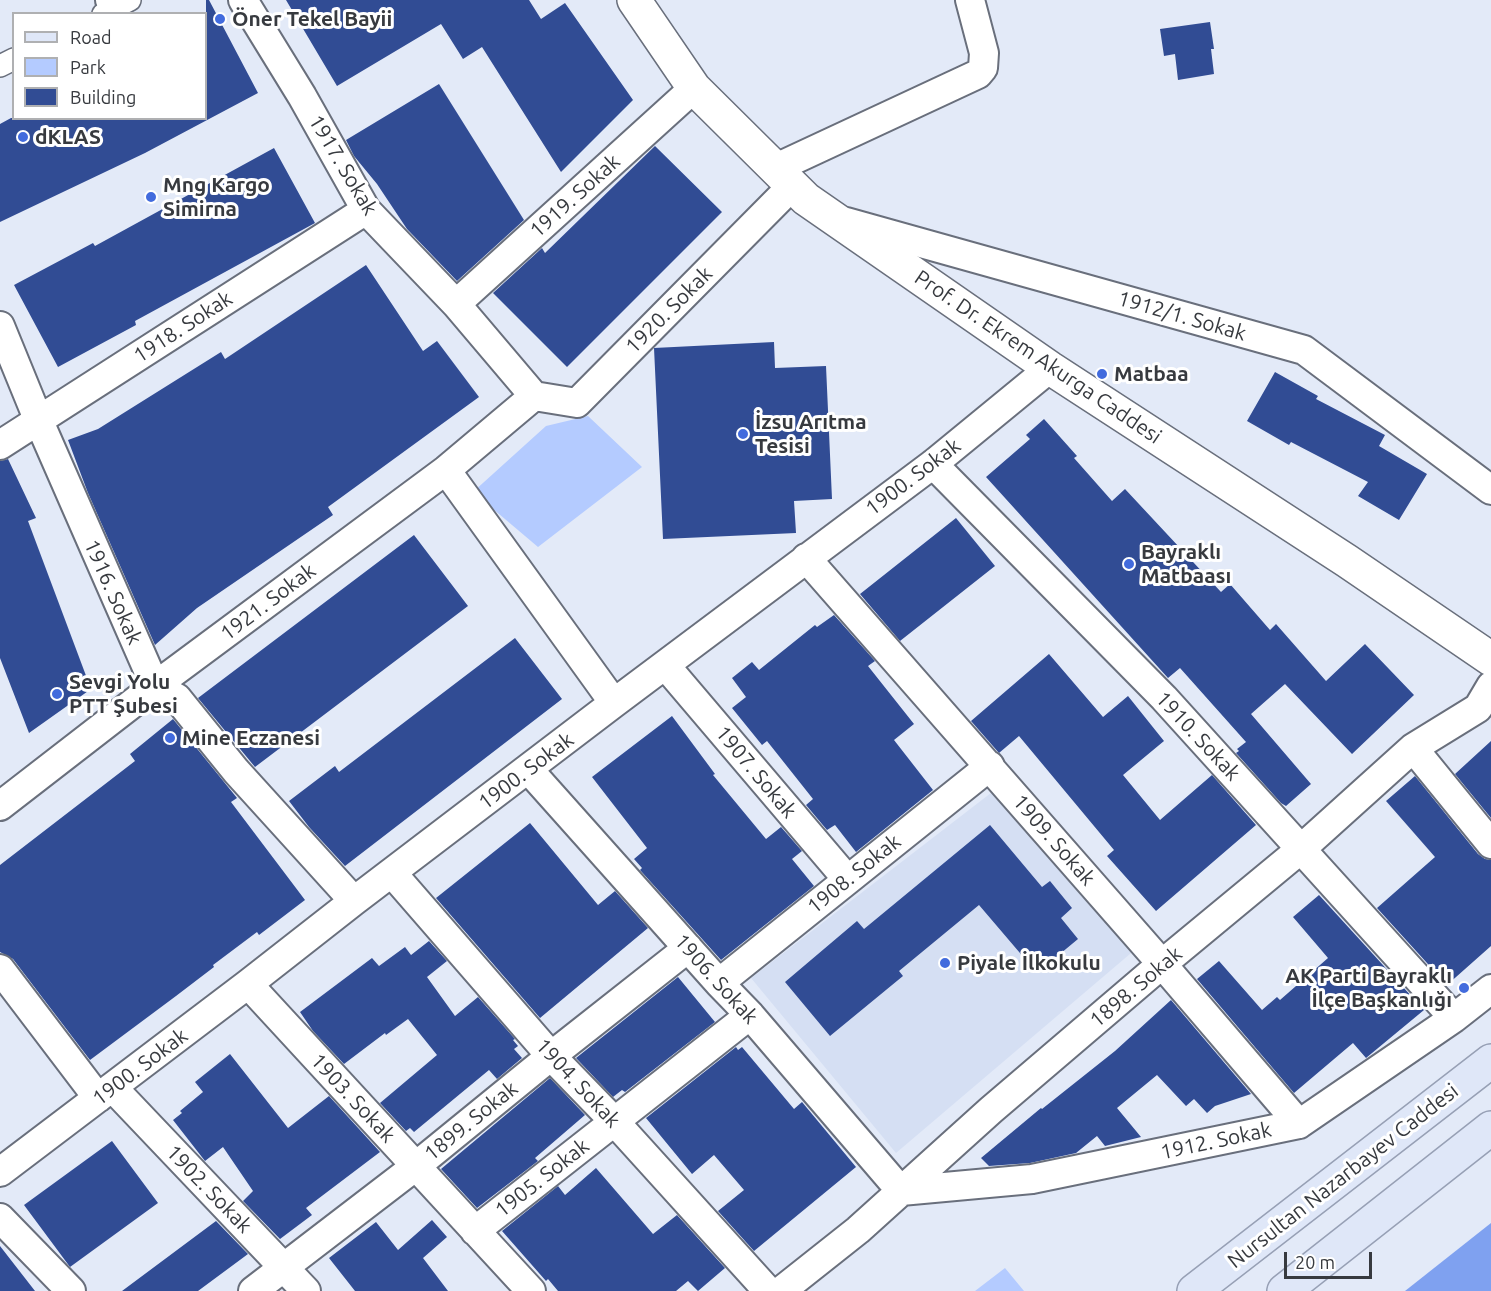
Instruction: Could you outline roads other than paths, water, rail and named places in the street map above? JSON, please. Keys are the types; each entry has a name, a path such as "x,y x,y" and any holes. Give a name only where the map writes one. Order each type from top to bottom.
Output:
{"main road":[{"name":"Prof. Dr. Ekrem Akurga Caddesi","path":"634,0 694,88 806,199 1050,368 1347,561 1491,659"},
{"name":"Nursultan Nazarbayev Caddesi","path":"1194,1291 1491,1060"},
{"path":"1284,1291 1491,1128"}],"street":[{"name":"1917. Sokak","path":"243,0 302,96 366,210 456,304 534,396"},
{"path":"783,177 978,74 983,68 984,53 970,0"},
{"name":"1919. Sokak","path":"456,304 694,88"},
{"name":"1920. Sokak","path":"534,396 577,403 783,177"},
{"name":"1918. Sokak","path":"0,445 366,210"},
{"name":"1912/1. Sokak","path":"834,218 1304,350 1491,490"},
{"name":"1916. Sokak","path":"0,326 38,419 155,686"},
{"name":"1900. Sokak","path":"0,1172 614,703 933,464 1050,368"},
{"name":"1921. Sokak","path":"0,806 155,686 446,470 534,396"},
{"name":"1910. Sokak","path":"933,464 1164,698 1454,1018"},
{"path":"446,470 614,703"},
{"name":"1909. Sokak","path":"806,558 990,766 1299,1124"},
{"name":"1907. Sokak","path":"665,665 847,879"},
{"path":"155,686 177,698 236,771 354,901"},
{"name":"1898. Sokak","path":"780,1291 858,1230 991,1110 1301,849 1413,748 1486,702"},
{"path":"1413,748 1491,844"},
{"name":"1908. Sokak","path":"719,983 990,766"},
{"name":"1906. Sokak","path":"528,769 750,1015 901,1191"},
{"name":"1904. Sokak","path":"392,873 551,1056 614,1121 768,1291"},
{"name":"1899. Sokak","path":"253,1291 416,1166 688,948"},
{"name":"1902. Sokak","path":"0,969 105,1093 306,1291"},
{"name":"1903. Sokak","path":"248,984 531,1291"},
{"name":"1912. Sokak","path":"901,1191 1032,1179 1299,1124 1454,1018 1491,989"},
{"name":"1905. Sokak","path":"475,1231 750,1015"},
{"path":"0,1218 71,1291"}],"place":[{"name":"Öner Tekel Bayii","path":"220,19"},
{"name":"dKLAS","path":"23,137"},
{"name":"Mng Kargo Simirna","path":"151,197"},
{"name":"Matbaa","path":"1102,374"},
{"name":"İzsu Arıtma Tesisi","path":"743,434"},
{"name":"Bayraklı Matbaası","path":"1129,564"},
{"name":"Sevgi Yolu PTT Şubesi","path":"57,694"},
{"name":"Mine Eczanesi","path":"170,738"},
{"name":"Piyale İlkokulu","path":"945,963"},
{"name":"AK Parti Bayraklı İlçe Başkanlığı","path":"1464,988"}]}
